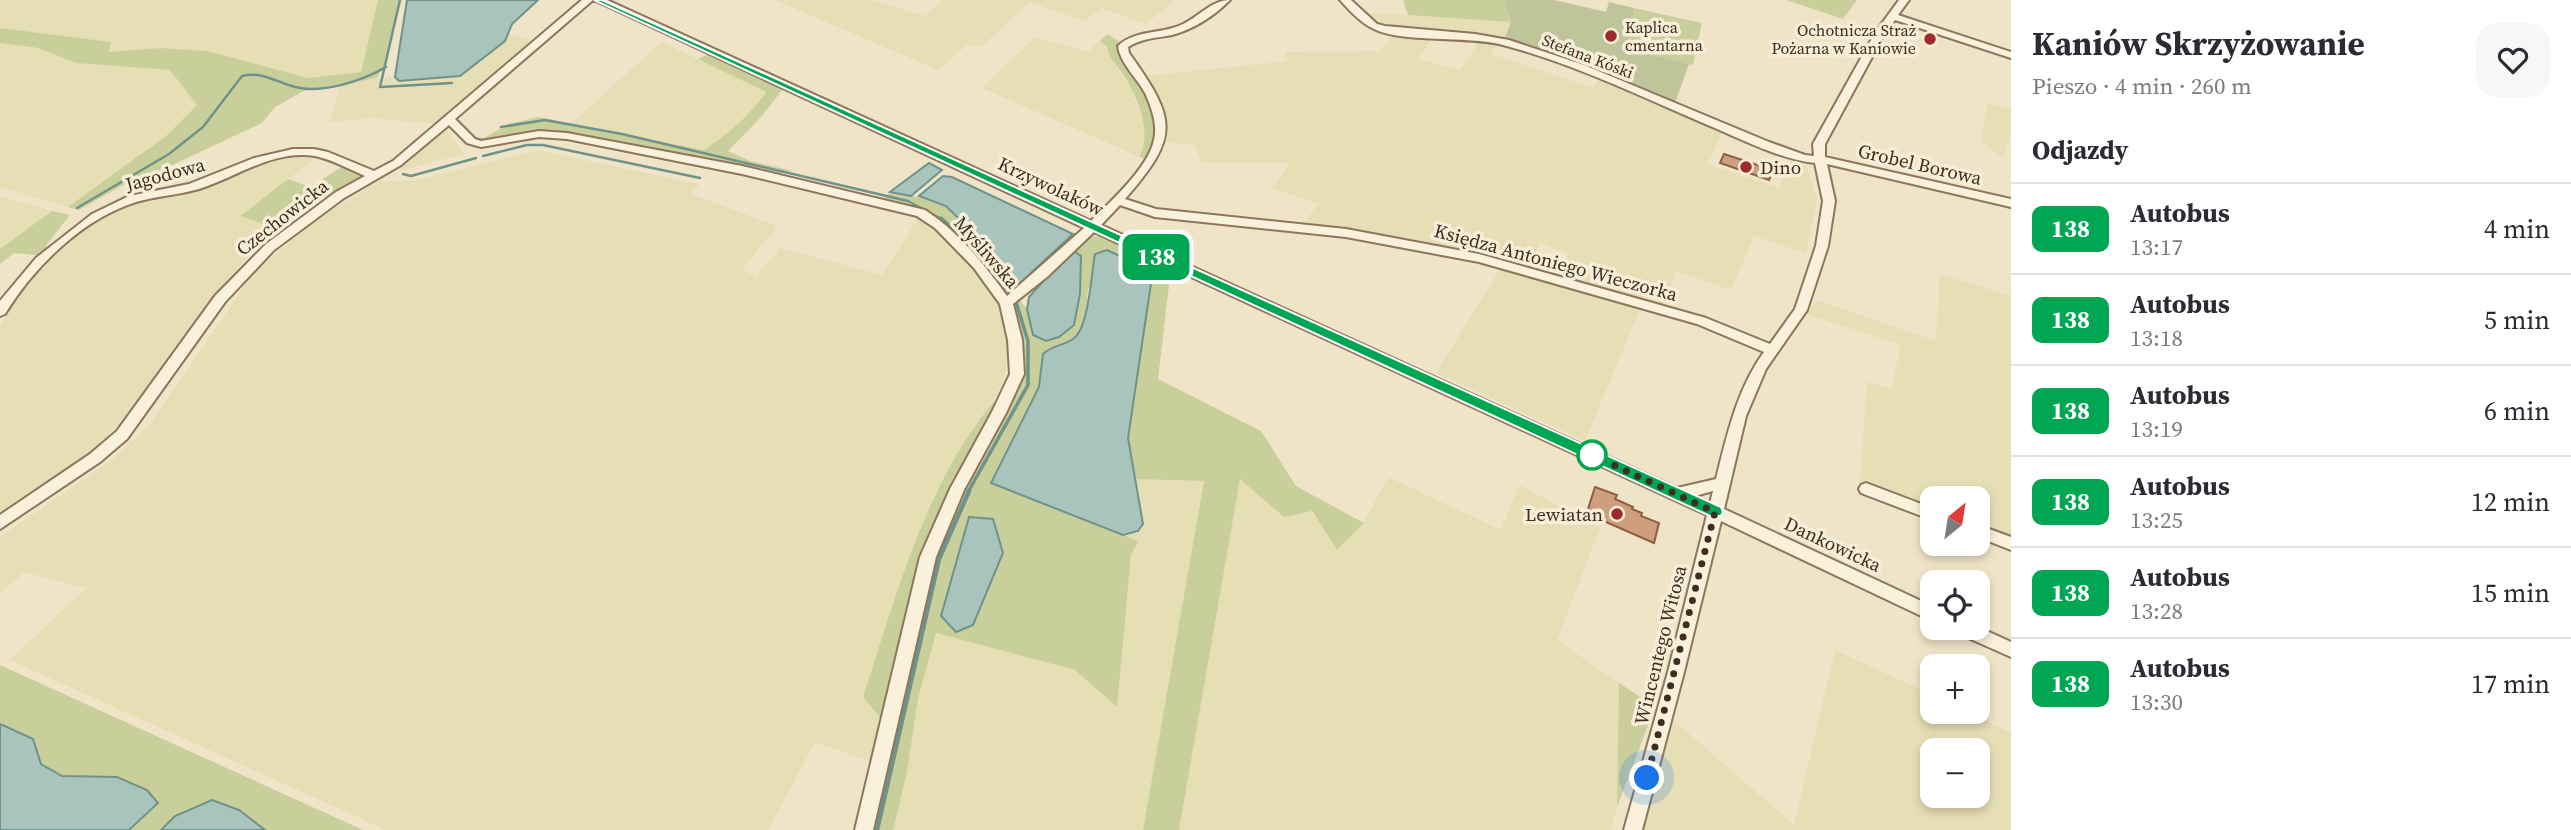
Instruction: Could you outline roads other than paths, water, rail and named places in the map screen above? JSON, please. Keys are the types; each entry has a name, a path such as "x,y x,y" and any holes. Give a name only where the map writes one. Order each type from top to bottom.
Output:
{"street":[{"name":"Czechowicka","path":"0,523 115,441 134,421 183,349 243,272 307,217 397,163 588,0"},
{"name":"Krzywolaków","path":"598,0 1715,512"},
{"path":"1006,303 1092,226 1153,159 1160,141 1159,119 1153,96 1124,53 1123,46 1130,40 1175,31 1200,21 1225,0"},
{"name":"Stefana Kóski","path":"1345,0 1374,26 1505,42 1595,73 1769,146 1803,158 1820,160"},
{"path":"1820,160 1819,144 1904,0"},
{"path":"1893,16 2011,55"},
{"name":"Myśliwska","path":"449,119 471,141 481,144 539,134 567,136 742,170 921,213 939,225 978,265 1006,303 1015,340 1017,374 957,489 928,557 864,830"},
{"name":"Jagodowa","path":"0,311 7,297 69,233 105,210 134,199 191,187 269,158 293,152 314,152 331,157 374,176"},
{"name":"Grobel Borowa","path":"1820,160 2011,203"},
{"name":"Wincentego Witosa","path":"1633,830 1746,396 1756,374 1801,310 1822,246 1829,201 1820,160"},
{"name":"Księdza Antoniego Wieczorka","path":"1117,200 1155,213 1346,233 1479,258 1701,321 1772,350"},
{"path":"1677,494 1723,483"},
{"path":"1866,489 1920,509"},
{"name":"Dankowicka","path":"1715,512 1920,608"},
{"path":"1990,536 2011,544"},
{"path":"1989,640 2011,650"}],"water":[{"path":"407,0 538,0 512,24 505,41 460,76 399,81 395,77"},
{"path":"929,163 942,170 911,196 890,192"},
{"path":"943,176 952,177 1073,234 1017,286 986,245 946,206 919,196"},
{"path":"1107,250 1145,268 1152,277 1128,438 1143,524 1138,531 1123,535 991,483 1039,387 1043,354 1073,339 1083,324 1095,254"},
{"path":"1075,252 1081,256 1080,294 1074,325 1059,337 1046,341 1033,335 1027,309 1029,297 1067,255"},
{"path":"969,517 993,519 1003,553 973,625 956,632 941,616"},
{"path":"0,724 33,739 41,764 62,776 117,777 147,790 158,803 129,830 0,830"},
{"path":"212,800 239,810 265,830 161,830 175,816"}],"waterway":[{"path":"384,68 400,0"},
{"path":"77,208 169,154 203,127 242,76 263,76 295,87 317,89 354,81 384,68"},
{"path":"384,68 380,87 452,83"},
{"path":"501,127 545,120 622,134 908,201 943,220"},
{"path":"483,156 527,145 543,145 700,178"},
{"path":"403,174 411,176 476,158"},
{"path":"941,218 965,240 1011,294"},
{"path":"968,492 1028,385 1028,341 1016,302"},
{"path":"877,830 939,559 969,491"}],"place":[{"name":"Kaplica cmentarna","path":"1611,36"},
{"name":"Ochotnicza Straż Pożarna w Kaniowie","path":"1930,39"},
{"name":"Dino","path":"1746,167"},
{"name":"Lewiatan","path":"1617,514"}]}
